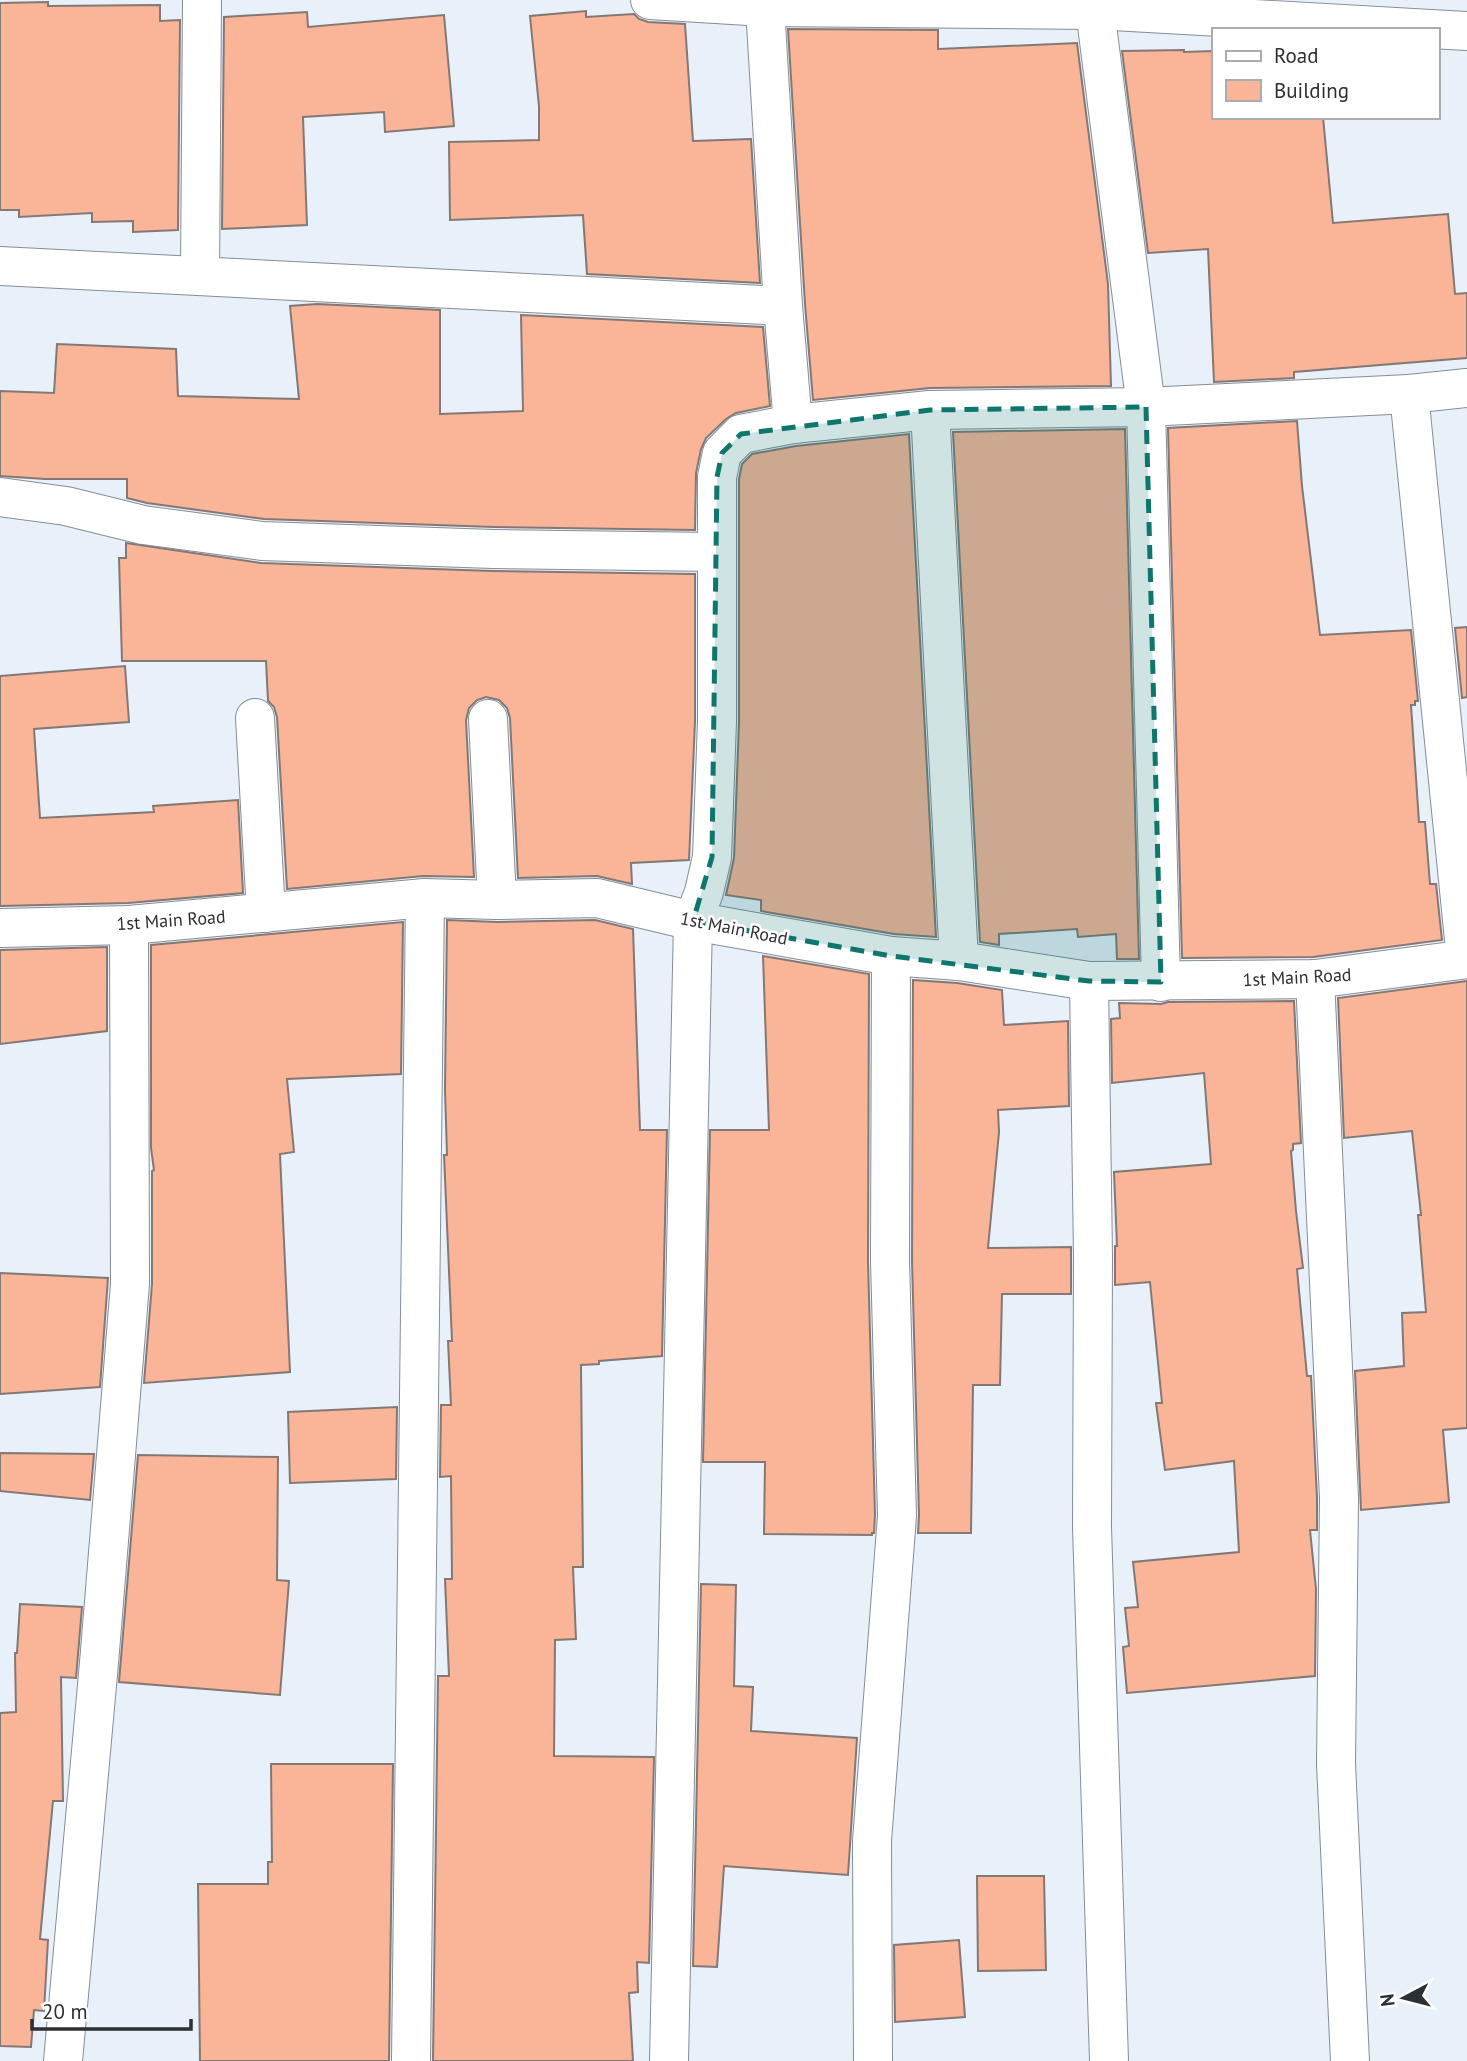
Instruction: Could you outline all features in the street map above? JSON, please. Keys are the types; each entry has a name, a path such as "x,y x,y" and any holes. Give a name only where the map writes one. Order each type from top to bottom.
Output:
{"street":[{"path":"200,276 202,0"},
{"path":"650,0 765,7 1095,10 1414,28"},
{"path":"765,7 793,424"},
{"path":"1095,10 1146,407 1161,982"},
{"path":"1439,29 1467,31"},
{"path":"0,266 783,306"},
{"path":"669,2061 693,921 704,892 712,858 717,722 717,477 722,453 741,434 793,424 930,410 1146,407 1409,394 1467,388"},
{"path":"1409,394 1467,959"},
{"path":"930,410 959,961"},
{"path":"0,497 66,506 143,525 262,541 493,549 717,552"},
{"path":"255,718 266,913"},
{"path":"488,719 497,900"},
{"path":"411,2061 425,898"},
{"name":"1st Main Road","path":"0,928 129,925 425,898 597,898 693,921 891,956 959,961 1089,981 1315,979 1467,959"},
{"path":"63,2061 130,1284 129,925"},
{"path":"873,2061 872,1841 897,1516 890,1261 891,956"},
{"path":"1315,979 1339,1498 1336,1765 1350,2061"},
{"path":"1089,981 1093,1257 1092,1527 1109,2061"}],"highlighted area":[{"path":"1146,407 1161,982 1089,981 891,956 693,921 712,857 717,477 722,453 741,434 930,410"}],"building":[{"path":"48,2 48,6 160,5 160,21 180,20 178,230 133,232 133,221 92,222 92,213 19,217 19,210 0,210 0,3"},
{"path":"586,11 586,17 634,14 648,22 685,24 693,141 751,139 760,283 587,274 583,215 450,220 449,142 539,140 539,106 530,16"},
{"path":"307,12 308,27 444,15 454,126 385,132 384,112 303,117 307,225 222,229 224,17"},
{"path":"788,29 938,30 938,49 1077,43 1108,284 1111,386 930,388 813,400"},
{"path":"1122,51 1212,51 1212,119 1323,119 1333,223 1448,214 1455,294 1467,293 1467,358 1294,372 1294,378 1214,382 1208,249 1148,253"},
{"path":"317,304 440,310 440,414 523,411 521,315 763,327 770,406 736,413 706,438 696,473 695,530 494,527 264,519 127,498 127,479 0,476 0,391 54,393 57,344 176,349 178,396 299,399 290,306"},
{"path":"1297,421 1320,635 1411,630 1418,701 1411,705 1419,822 1425,822 1430,884 1436,884 1442,940 1313,957 1182,958 1168,428"},
{"path":"1125,429 1139,959 1117,959 1116,934 1078,937 1077,929 999,934 999,945 980,942 953,432"},
{"path":"909,434 936,937 894,934 761,911 761,900 726,895 734,858 739,722 739,479 742,464 752,454 796,446"},
{"path":"126,543 261,563 492,571 695,574 695,721 689,860 631,863 632,884 597,876 518,878 510,718 507,708 499,700 486,697 477,700 469,708 466,720 474,877 423,876 287,889 277,717 274,707 268,701 266,661 122,661 119,558 126,558"},
{"path":"1467,627 1467,697 1462,698 1455,628"},
{"path":"125,666 129,722 34,729 40,818 154,812 153,806 238,800 243,893 128,903 0,906 0,676"},
{"path":"447,920 595,920 633,929 640,1130 667,1130 662,1356 581,1365 583,1567 573,1567 576,1639 555,1640 554,1756 654,1757 649,1963 637,1962 638,1992 629,1993 633,2061 433,2061 438,1676 449,1676 445,1579 452,1579 451,1476 440,1477 441,1405 451,1405 448,1341 452,1341 444,1155 447,1155"},
{"path":"403,922 401,1074 287,1079 294,1152 280,1154 290,1372 144,1383 152,1284 154,1170 151,1148 151,945"},
{"path":"107,947 107,1031 0,1044 0,950"},
{"path":"763,956 869,974 868,1261 875,1515 872,1535 764,1534 765,1462 703,1462 710,1130 769,1130"},
{"path":"913,980 1002,990 1004,1025 1068,1021 1069,1106 998,1110 999,1132 988,1248 1071,1247 1071,1294 1002,1294 1000,1385 973,1385 971,1533 918,1533 912,1261"},
{"path":"1467,981 1467,1428 1443,1430 1449,1502 1361,1510 1355,1371 1404,1366 1402,1313 1426,1312 1418,1215 1421,1215 1412,1131 1344,1138 1338,998"},
{"path":"1294,1001 1301,1143 1293,1144 1291,1151 1303,1268 1297,1269 1307,1376 1311,1376 1317,1498 1317,1530 1310,1530 1316,1589 1315,1676 1127,1693 1123,1647 1129,1646 1125,1608 1138,1607 1133,1562 1239,1552 1234,1461 1165,1470 1156,1403 1162,1403 1150,1282 1115,1285 1117,1246 1114,1172 1211,1164 1204,1073 1112,1083 1111,1019 1120,1018 1119,1003"},
{"path":"0,1273 108,1278 100,1387 0,1394"},
{"path":"397,1407 396,1479 290,1483 288,1412"},
{"path":"0,1453 94,1454 90,1500 0,1491"},
{"path":"138,1455 278,1457 277,1580 289,1581 280,1695 119,1682"},
{"path":"701,1584 736,1585 734,1686 753,1687 751,1731 857,1738 848,1875 724,1866 717,1967 693,1966"},
{"path":"20,1604 82,1607 76,1678 61,1677 63,1801 53,1801 40,1939 48,1940 44,2011 34,2010 31,2047 0,2046 0,1713 16,1712 15,1653"},
{"path":"271,1764 393,1764 389,2061 200,2061 198,1884 268,1884 268,1862 272,1862"},
{"path":"977,1876 1044,1876 1046,1970 978,1971"},
{"path":"959,1940 965,2017 895,2022 894,1945"}]}
